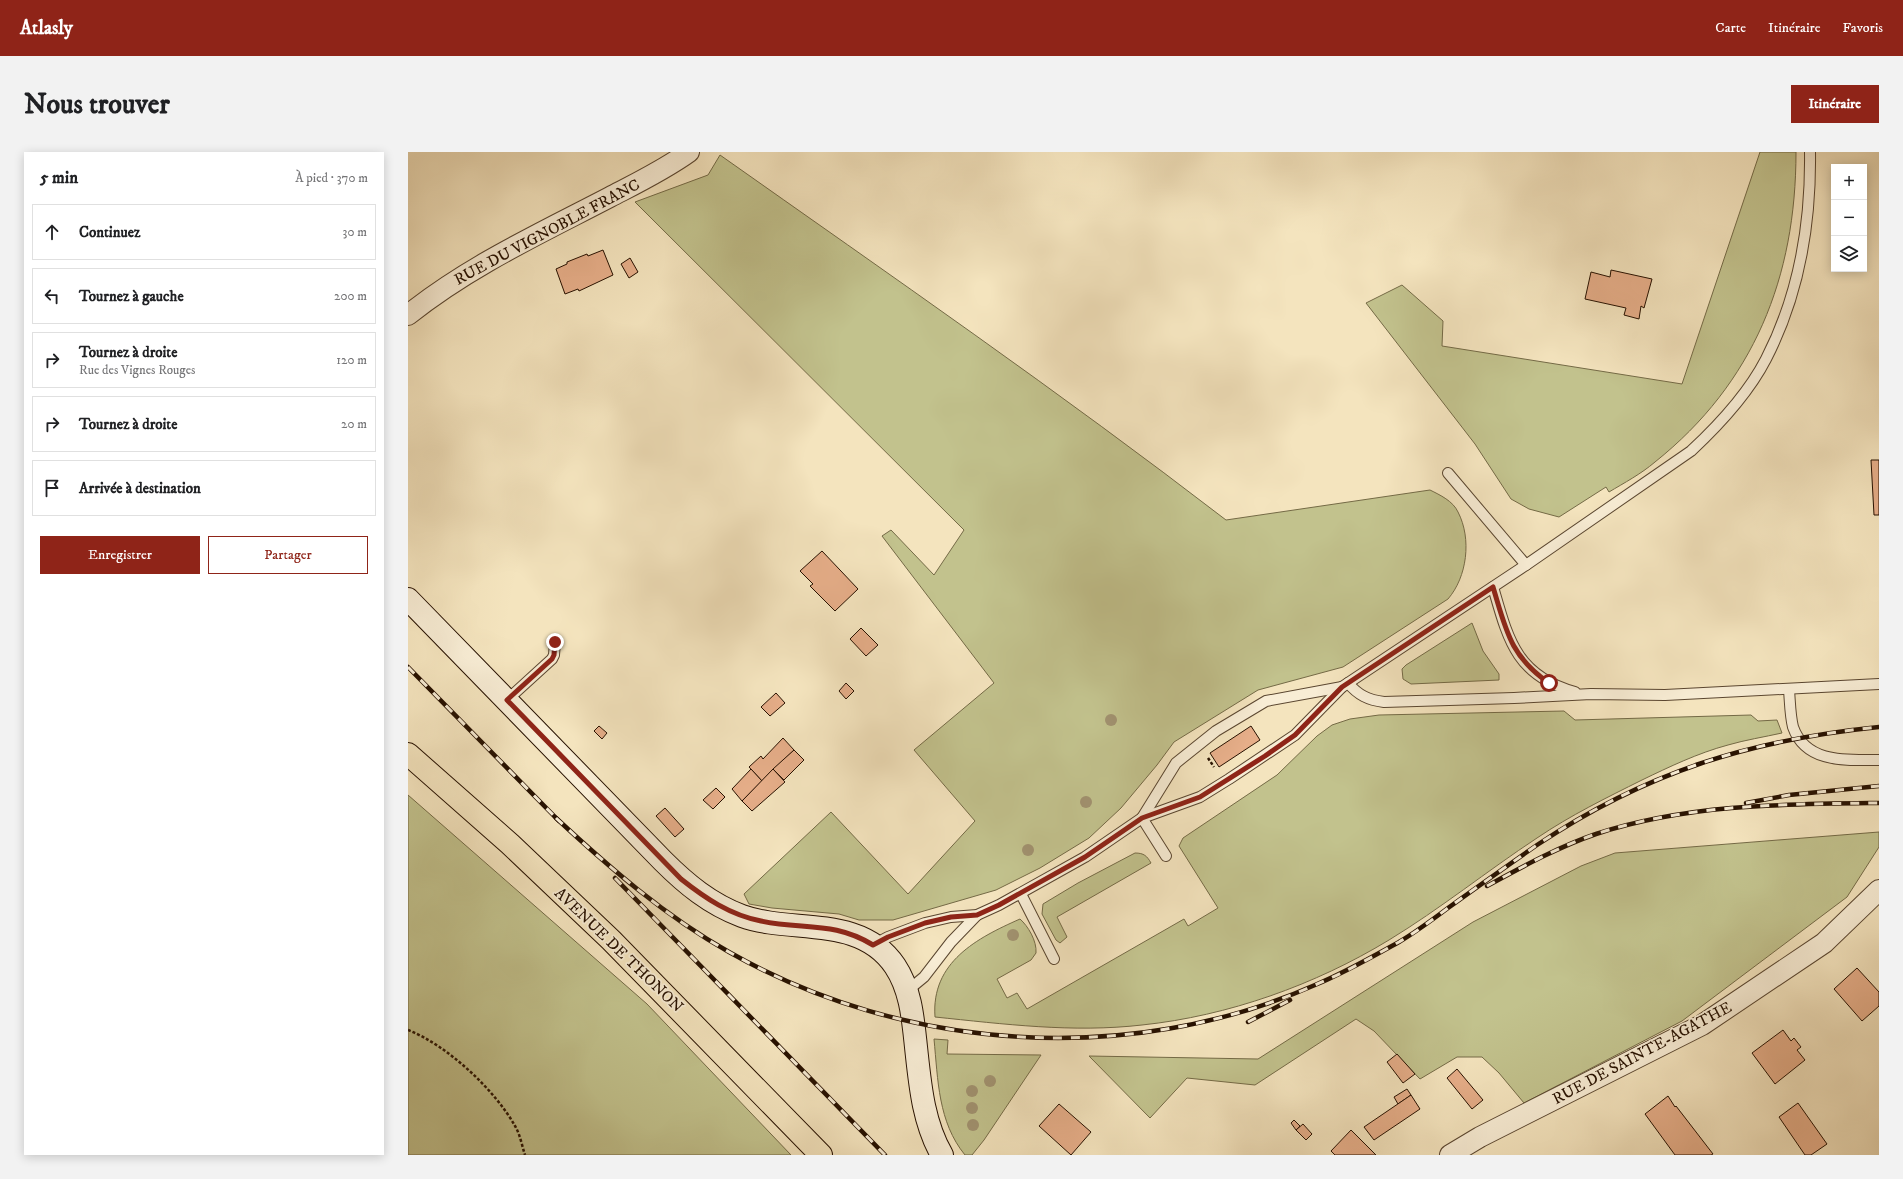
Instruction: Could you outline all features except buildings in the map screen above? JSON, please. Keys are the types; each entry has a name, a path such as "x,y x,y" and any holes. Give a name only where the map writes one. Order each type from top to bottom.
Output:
{"main road":[{"name":"AVENUE DE THONON","path":"408,754 510,844 611,940 821,1155"}],"street":[{"name":"RUE DU VIGNOBLE FRANC","path":"408,315 455,281 485,263 657,173 689,152"},
{"path":"408,599 681,879 702,895 725,909 748,918 778,924 845,931 873,945 894,964 907,991 914,1023 919,1076 930,1132 942,1155"},
{"name":"RUE DE SAINTE-AGATHE","path":"1450,1155 1480,1137 1682,1036 1720,1013 1824,942 1879,890"}],"lane":[{"path":"907,991 924,977 950,942 977,915 1021,894 1085,857 1142,818 1200,797 1259,760 1295,735 1345,685 1526,565 1691,451 1714,429 1755,377 1766,359 1783,320 1801,254 1809,200 1810,152"},
{"path":"1448,473 1526,565"},
{"path":"1493,587 1510,642 1527,665 1549,683 1577,692 1591,694"},
{"path":"507,700 552,659 554,655 555,642"},
{"path":"1142,818 1176,763 1216,730 1266,701 1345,685 1363,697 1384,702 1591,694 1665,695 1789,690 1879,684"},
{"path":"1789,690 1793,726 1798,737 1807,747 1830,759 1879,760"},
{"path":"1142,818 1166,856"},
{"path":"1021,894 1054,959"},
{"path":"873,945 900,932 925,923 951,917 977,915"}],"path":[{"path":"1206,755 1214,767 1208,771"},
{"path":"408,1030 423,1036 445,1050 490,1091 515,1126 525,1155"}],"green space":[{"path":"1760,152 1796,152 1794,198 1788,242 1777,284 1763,324 1743,362 1719,398 1689,431 1650,466 1609,492 1606,487 1559,517 1529,509 1511,499 1475,444 1366,303 1402,285 1443,321 1442,346 1682,384"},
{"path":"720,155 1038,380 1226,520 1430,490 1442,496 1456,508 1462,523 1466,546 1460,580 1448,599 1343,667 1258,690 1174,742 1121,808 1089,838 1040,868 996,890 893,920 859,920 839,914 772,908 749,904 744,894 831,812 908,894 975,821 914,750 994,683 882,536 891,530 934,575 964,530 635,202 708,175"},
{"path":"1472,623 1483,651 1499,674 1499,680 1411,684 1403,679 1402,669 1406,665"},
{"path":"1564,711 1575,720 1751,715 1758,721 1777,720 1782,733 1734,743 1706,752 1663,770 1602,800 1537,838 1427,916 1389,940 1331,971 1270,996 1238,1006 1174,1021 1116,1027 1038,1027 935,1017 936,998 941,981 949,967 960,954 988,935 1020,919 1031,934 1035,944 1036,953 1031,960 997,979 1007,998 1017,993 1027,1009 1184,919 1188,926 1218,908 1179,846 1183,838 1277,775 1317,736 1332,725 1350,719 1379,715"},
{"path":"408,795 647,1004 791,1155 408,1155"},
{"path":"1879,832 1879,847 1847,897 1682,1021 1524,1103 1499,1073 1482,1057 1457,1057 1420,1079 1374,1031 1356,1019 1255,1085 1187,1078 1150,1118 1089,1056 1258,1059 1473,922 1581,866 1615,853"},
{"path":"1135,853 1145,855 1151,863 1057,917 1067,937 1060,943 1056,940 1042,914 1043,904 1078,883"},
{"path":"934,1039 948,1040 947,1054 1041,1055 984,1140 972,1155 965,1155 949,1129 944,1115 938,1085"}],"railway":[{"path":"408,667 559,821"},
{"path":"556,818 618,873 660,907 683,923 729,952 797,985 869,1011 943,1028 1018,1037 1094,1037 1170,1028 1244,1011 1315,985 1358,965 1405,938 1537,845 1578,820 1618,798 1659,779 1700,764 1743,751 1786,741 1879,727"},
{"path":"1746,803 1789,795 1879,786"},
{"path":"1487,886 1568,845 1596,834 1630,824 1700,811 1772,805 1879,803"},
{"path":"615,878 885,1155"},
{"path":"1248,1022 1290,1000"}],"route":[{"path":"555,642 555,650 552,659 507,700 681,879 702,895 725,909 742,916 778,924 845,931 873,945 888,937 925,923 951,917 977,915 1021,894 1053,876 1116,837 1142,818 1200,797 1229,780 1295,735 1342,687 1493,587 1510,642 1527,665 1549,683"}]}
